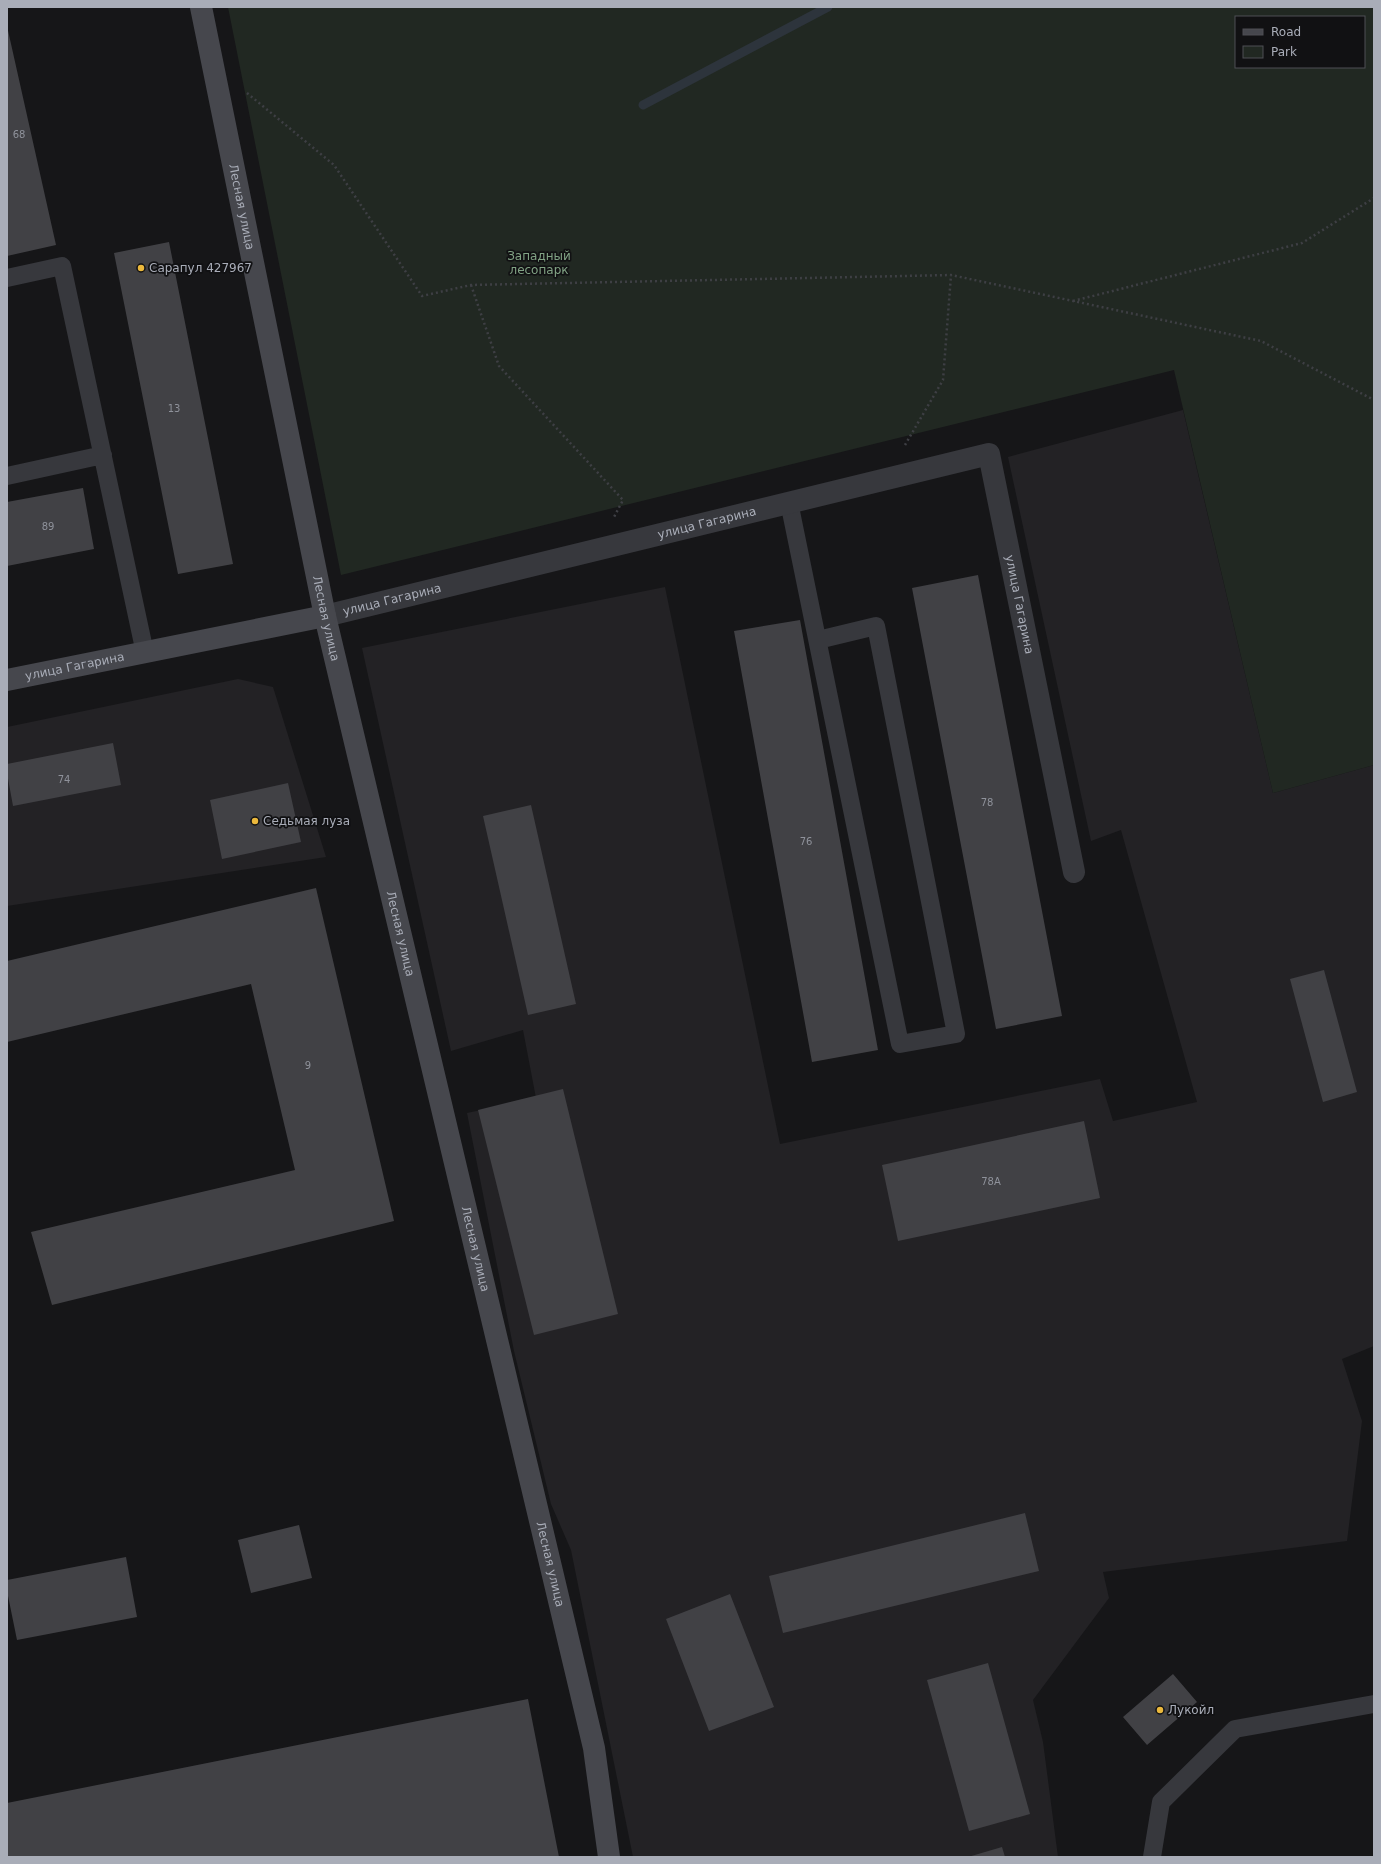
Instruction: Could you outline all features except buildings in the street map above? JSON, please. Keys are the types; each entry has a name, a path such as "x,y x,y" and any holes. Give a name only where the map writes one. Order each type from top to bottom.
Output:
{"street":[{"name":"Лесная улица","path":"201,7 325,616 594,1748 609,1857"},
{"name":"улица Гагарина","path":"7,680 325,616 989,454 1074,872"}],"lane":[{"path":"7,278 62,266 145,653"},
{"path":"7,476 103,455"},
{"path":"789,502 900,1044 956,1034 876,626 818,640"},
{"path":"1152,1857 1161,1802 1235,1729 1374,1704"}],"path":[{"path":"213,64 334,166 422,296 471,285 951,275 1261,342 1374,400"},
{"path":"1073,301 1302,243 1374,198"},
{"path":"885,479 942,380 951,275"},
{"path":"471,285 499,366 623,500 595,550"}],"shaded area":[{"path":"1183,410 1273,793 1374,765 1374,1346 1342,1359 1362,1421 1347,1541 1103,1572 1109,1598 1033,1700 1043,1742 1058,1857 633,1857 571,1550 551,1504 514,1351 467,1113 536,1098 523,1030 451,1051 362,648 665,587 780,1144 1100,1079 1113,1121 1197,1102 1121,830 1091,841 1008,457"},
{"path":"238,679 273,687 326,857 7,906 7,727"}],"green space":[{"name":"Западный лесопарк","path":"228,7 1374,7 1374,765 1273,793 1174,370 341,575"}],"waterway":[{"path":"643,105 828,7"}],"place":[{"name":"Сарапул 427967","path":"141,268"},
{"name":"Седьмая луза","path":"255,821"},
{"name":"Лукойл","path":"1160,1710"}]}
